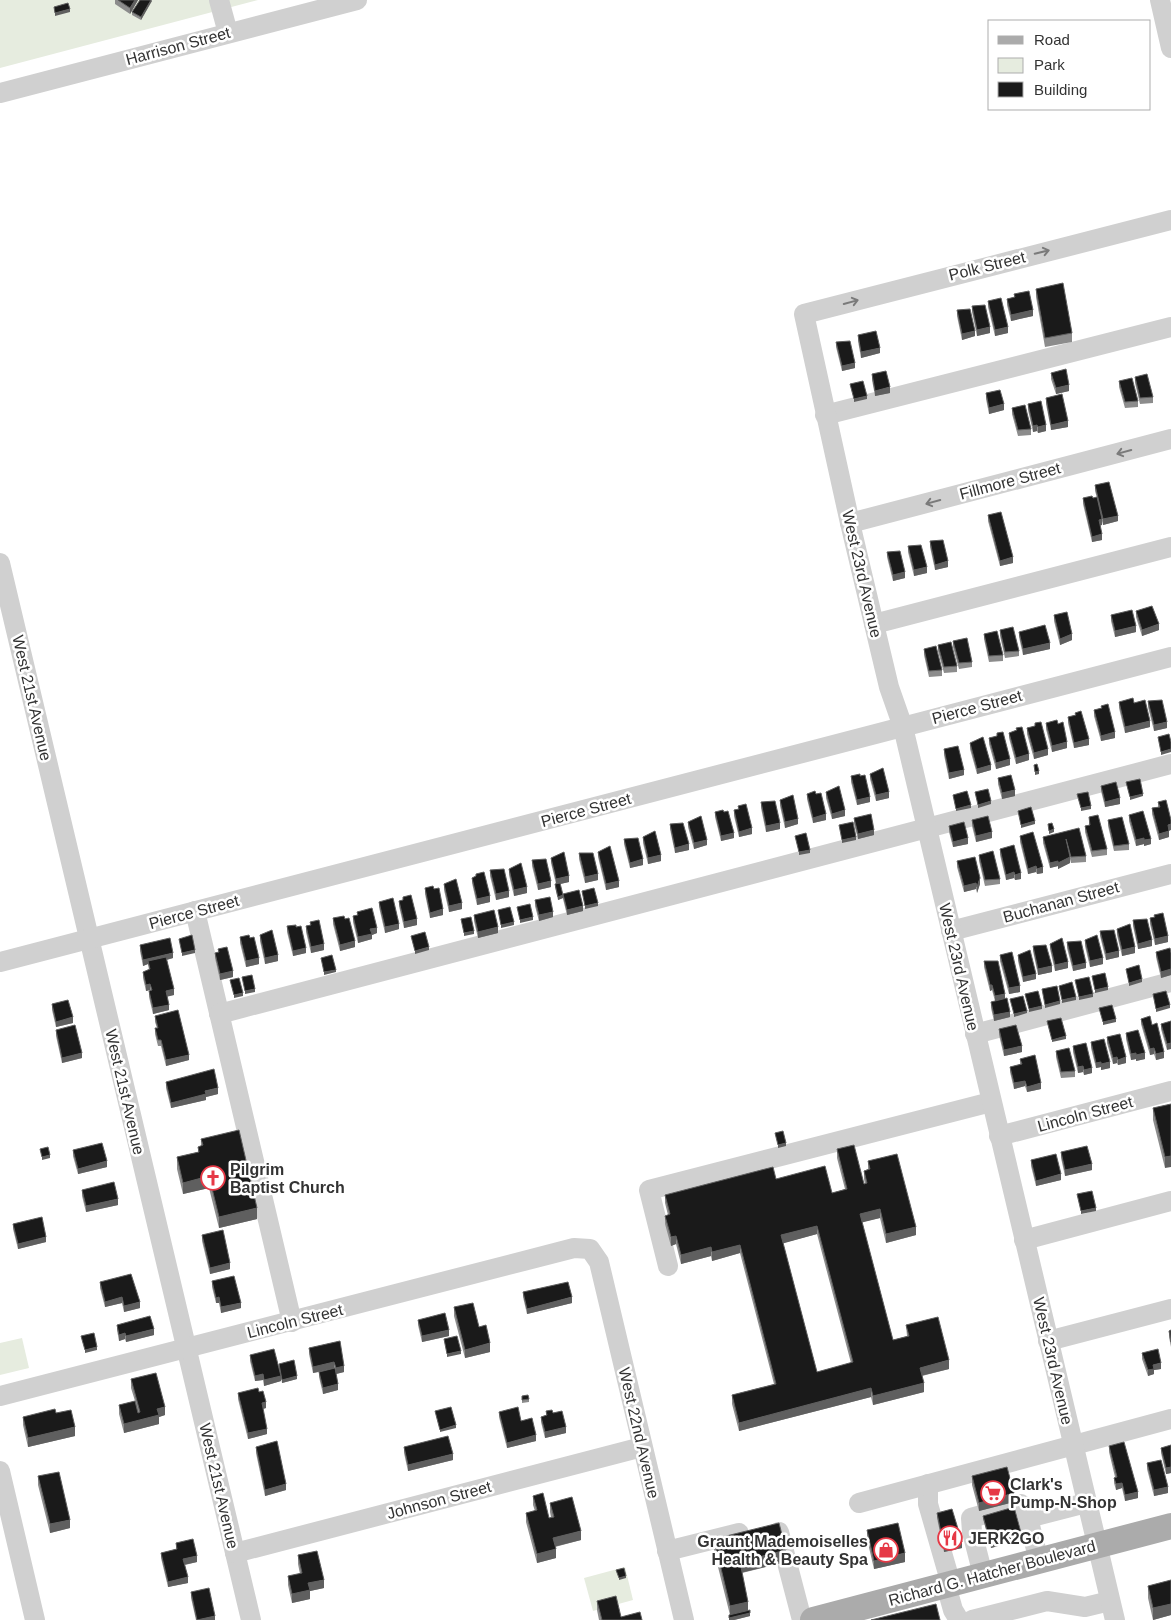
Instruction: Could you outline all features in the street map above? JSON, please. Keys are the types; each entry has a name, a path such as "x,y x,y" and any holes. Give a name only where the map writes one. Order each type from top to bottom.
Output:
{"main road":[{"name":"Richard G. Hatcher Boulevard","path":"813,1620 1171,1526"}],"street":[{"path":"219,0 228,33"},
{"name":"Harrison Street","path":"0,93 357,0"},
{"path":"1164,5 1171,48"},
{"name":"Polk Street","path":"804,314 1171,220"},
{"name":"West 23rd Avenue","path":"804,314 825,415 889,687 903,727 1113,1611"},
{"path":"825,415 1171,327"},
{"name":"Fillmore Street","path":"850,523 1171,439"},
{"path":"874,624 1171,547"},
{"name":"West 21st Avenue","path":"0,563 251,1620"},
{"name":"Pierce Street","path":"0,962 1171,657"},
{"path":"219,1014 1171,764"},
{"name":"Buchanan Street","path":"951,931 1171,874"},
{"path":"195,911 292,1322"},
{"path":"975,1034 1171,982"},
{"name":"Lincoln Street","path":"999,1136 1171,1091"},
{"path":"668,1266 649,1190 991,1102"},
{"path":"1024,1240 1171,1201"},
{"name":"Lincoln Street","path":"0,1396 574,1248 590,1248"},
{"name":"West 22nd Avenue","path":"590,1248 599,1262 684,1620"},
{"path":"1048,1341 1171,1309"},
{"path":"859,1503 1072,1444 1171,1419"},
{"name":"Johnson Street","path":"235,1553 642,1448"},
{"path":"0,1471 35,1620"},
{"path":"928,1484 928,1504 953,1610 960,1620"},
{"path":"1028,1518 1086,1503"},
{"path":"983,1576 972,1532 971,1518 1021,1504 1028,1518 1039,1561"},
{"path":"667,1551 772,1525 778,1528 802,1620"},
{"path":"972,1620 1047,1601 1068,1612 1085,1608 1113,1611"}],"green space":[{"path":"0,0 258,0 0,68"},
{"path":"22,1338 29,1368 0,1375 0,1343"},
{"path":"625,1567 633,1600 593,1611 584,1578"}],"building":[{"path":"118,0 135,0 130,8"},
{"path":"140,0 151,0 141,17 132,12"},
{"path":"68,3 70,9 55,13 54,7"},
{"path":"1063,283 1072,333 1045,338 1036,289"},
{"path":"1029,291 1033,310 1011,315 1007,299 1015,297 1014,294"},
{"path":"1001,298 1008,327 995,330 988,301"},
{"path":"985,305 990,327 977,330 972,306"},
{"path":"970,309 975,331 962,334 957,310"},
{"path":"876,331 880,348 861,352 858,335"},
{"path":"850,341 855,363 842,366 836,342"},
{"path":"1066,369 1069,385 1056,388 1051,373"},
{"path":"886,371 890,387 875,391 872,374"},
{"path":"1147,374 1153,397 1140,398 1135,377"},
{"path":"1132,378 1138,401 1125,402 1119,381"},
{"path":"863,381 867,396 854,399 850,384"},
{"path":"1000,390 1004,404 989,408 986,393"},
{"path":"1062,394 1068,421 1051,425 1046,398"},
{"path":"1041,401 1046,425 1033,426 1028,404"},
{"path":"1025,405 1031,429 1018,430 1012,408"},
{"path":"1109,482 1118,516 1103,519 1095,485"},
{"path":"1092,496 1093,498 1097,497 1102,519 1099,520 1102,534 1092,537 1083,498"},
{"path":"1001,512 1013,557 1000,561 988,515"},
{"path":"943,540 948,561 935,565 930,541"},
{"path":"921,545 927,567 914,570 908,546"},
{"path":"900,551 905,572 893,575 887,552"},
{"path":"1152,606 1159,624 1142,630 1136,611"},
{"path":"1132,610 1136,626 1115,631 1111,615"},
{"path":"1067,612 1072,634 1060,639 1054,615"},
{"path":"1045,625 1050,643 1023,649 1019,632"},
{"path":"1013,627 1019,651 1005,652 1000,630"},
{"path":"997,631 1003,655 989,656 984,634"},
{"path":"967,638 972,662 959,663 953,641"},
{"path":"951,642 957,666 944,667 938,645"},
{"path":"936,646 942,670 929,671 924,649"},
{"path":"1133,698 1134,703 1145,700 1150,721 1125,727 1119,702"},
{"path":"1162,700 1167,722 1154,725 1148,701"},
{"path":"1108,704 1115,732 1101,736 1094,710"},
{"path":"1081,711 1089,739 1074,743 1068,717 1076,715 1075,713"},
{"path":"1057,720 1058,724 1063,722 1067,742 1052,746 1046,723"},
{"path":"1041,722 1048,749 1034,753 1027,728"},
{"path":"1022,727 1029,754 1016,758 1009,733 1017,730 1016,728"},
{"path":"1003,732 1010,759 996,763 989,738"},
{"path":"1169,734 1171,749 1161,752 1158,737"},
{"path":"983,737 991,765 977,769 970,743"},
{"path":"958,746 964,770 949,773 944,749"},
{"path":"1037,764 1039,771 1035,772 1034,765"},
{"path":"883,768 889,792 876,795 870,774"},
{"path":"860,774 860,776 865,775 870,797 857,800 851,776"},
{"path":"1011,775 1015,790 1002,793 998,778"},
{"path":"1140,779 1143,794 1130,797 1126,782"},
{"path":"1116,782 1120,798 1105,802 1101,786"},
{"path":"839,786 845,810 832,814 826,792"},
{"path":"988,789 991,801 978,805 975,792"},
{"path":"815,791 816,794 821,793 826,814 813,818 807,794"},
{"path":"967,791 971,805 956,809 953,795"},
{"path":"1088,792 1091,806 1081,808 1077,794"},
{"path":"793,795 798,819 785,822 780,800"},
{"path":"1166,800 1171,824 1168,825 1169,831 1159,834 1152,808 1160,807 1158,802"},
{"path":"775,801 780,823 766,826 761,802"},
{"path":"746,804 752,828 739,832 734,810 739,809 738,806"},
{"path":"1031,807 1035,821 1021,825 1018,811"},
{"path":"723,810 724,812 728,811 734,833 721,836 715,812"},
{"path":"1143,811 1151,839 1136,840 1129,815"},
{"path":"871,814 874,830 858,834 854,818"},
{"path":"1098,815 1107,849 1092,851 1085,826 1090,825 1089,817"},
{"path":"701,816 707,840 694,843 688,822"},
{"path":"988,816 992,832 976,836 972,820"},
{"path":"1122,817 1129,844 1114,846 1108,820"},
{"path":"853,822 856,837 842,840 839,825"},
{"path":"964,822 968,838 953,842 949,826"},
{"path":"683,823 689,844 675,848 670,824"},
{"path":"1052,823 1054,829 1049,831 1048,824"},
{"path":"1079,828 1086,856 1071,857 1066,839 1070,857 1058,863 1058,861 1050,863 1043,837"},
{"path":"655,831 661,855 648,858 643,837"},
{"path":"1033,832 1043,867 1037,869 1036,866 1028,869 1020,836"},
{"path":"806,833 810,850 799,852 795,836"},
{"path":"638,838 643,859 630,863 624,839"},
{"path":"1014,845 1021,873 1015,875 1014,872 1006,875 1000,849"},
{"path":"610,846 619,881 606,884 598,852"},
{"path":"993,851 1000,879 985,880 979,855"},
{"path":"564,852 569,876 556,879 551,858"},
{"path":"579,853 593,853 598,874 585,877"},
{"path":"975,857 980,878 977,887 976,883 964,886 957,861"},
{"path":"546,859 551,881 538,884 532,860"},
{"path":"521,863 527,887 514,890 509,869"},
{"path":"504,869 509,891 496,894 490,870"},
{"path":"484,872 490,896 477,899 472,878 476,874"},
{"path":"456,879 462,903 449,906 444,884"},
{"path":"560,883 563,895 558,897 555,884"},
{"path":"433,886 434,889 439,888 443,909 430,913 425,888"},
{"path":"594,888 598,903 585,906 582,891"},
{"path":"579,890 583,906 567,910 563,894"},
{"path":"411,895 417,919 404,922 399,901 403,900 403,897"},
{"path":"550,897 553,912 539,915 535,900"},
{"path":"393,898 399,924 385,927 379,902"},
{"path":"530,904 533,917 520,920 517,907"},
{"path":"510,907 514,922 501,925 498,910"},
{"path":"372,908 377,928 370,929 372,934 358,937 353,916 358,915 357,912"},
{"path":"494,910 498,927 478,932 474,915"},
{"path":"1163,913 1168,936 1155,939 1150,918"},
{"path":"344,916 345,919 349,918 355,941 340,945 333,918"},
{"path":"471,917 474,931 464,933 461,919"},
{"path":"1147,919 1152,940 1138,944 1133,920"},
{"path":"319,920 324,944 311,947 306,926 311,925 310,922"},
{"path":"1130,924 1135,947 1122,950 1117,929"},
{"path":"296,925 296,927 301,926 306,948 293,951 287,926"},
{"path":"272,930 278,955 265,958 260,935"},
{"path":"1114,930 1119,951 1106,954 1100,931"},
{"path":"425,932 429,947 415,951 411,936"},
{"path":"192,935 195,950 182,953 179,939"},
{"path":"249,935 250,938 254,937 259,958 246,961 240,937"},
{"path":"1097,935 1103,958 1090,961 1085,940"},
{"path":"170,938 173,953 143,960 140,945"},
{"path":"1062,938 1068,962 1055,965 1050,944"},
{"path":"1081,941 1086,963 1073,966 1067,942"},
{"path":"1046,945 1052,966 1038,969 1033,946"},
{"path":"227,947 233,971 220,974 215,953 219,952 218,949"},
{"path":"1170,948 1171,969 1161,972 1156,952"},
{"path":"1030,950 1036,974 1023,977 1018,955"},
{"path":"1012,952 1020,986 1009,988 1000,955"},
{"path":"332,955 336,970 324,972 321,958"},
{"path":"166,957 174,989 166,991 169,1005 153,1008 149,991 152,990 150,984 146,985 143,972 150,969 148,961"},
{"path":"984,961 998,961 1005,994 995,996"},
{"path":"1139,965 1142,979 1129,983 1126,969"},
{"path":"1105,973 1108,987 1095,990 1092,976"},
{"path":"252,975 255,989 245,991 242,977"},
{"path":"1089,977 1093,994 1079,997 1075,980"},
{"path":"239,978 243,993 234,995 230,980"},
{"path":"1072,982 1076,997 1062,1000 1059,986"},
{"path":"1057,986 1060,1001 1045,1005 1042,989"},
{"path":"1038,991 1042,1006 1029,1009 1025,994"},
{"path":"1166,991 1170,1005 1156,1009 1153,994"},
{"path":"1023,996 1027,1011 1014,1014 1010,999"},
{"path":"1007,998 1010,1012 994,1015 991,1002"},
{"path":"68,1000 73,1017 56,1022 52,1004"},
{"path":"1112,1005 1116,1019 1103,1022 1099,1008"},
{"path":"178,1010 189,1055 166,1060 161,1040 158,1040 155,1028 158,1028 155,1016"},
{"path":"1150,1016 1152,1025 1157,1023 1164,1052 1156,1054 1154,1048 1150,1049 1141,1019"},
{"path":"1061,1018 1066,1036 1052,1040 1047,1021"},
{"path":"1171,1021 1171,1043 1167,1044 1161,1024"},
{"path":"75,1025 82,1053 62,1058 56,1030"},
{"path":"1016,1025 1022,1046 1004,1050 999,1029"},
{"path":"1138,1030 1145,1053 1136,1055 1136,1053 1131,1054 1126,1033"},
{"path":"1120,1034 1126,1057 1118,1060 1117,1057 1113,1058 1107,1037"},
{"path":"1104,1039 1110,1062 1096,1063 1091,1042"},
{"path":"1086,1043 1092,1068 1084,1070 1083,1066 1078,1067 1073,1046"},
{"path":"1069,1048 1075,1071 1061,1072 1056,1051"},
{"path":"1035,1055 1041,1083 1027,1087 1025,1081 1014,1083 1010,1067 1022,1064 1020,1059"},
{"path":"214,1069 218,1088 205,1091 206,1094 171,1103 166,1082"},
{"path":"1171,1104 1171,1156 1165,1157 1153,1108"},
{"name":"Pilgrim Baptist Church","path":"239,1130 257,1208 219,1217 209,1176 183,1183 177,1157 199,1152 198,1147 203,1145 201,1139"},
{"path":"783,1131 786,1143 778,1145 775,1133"},
{"path":"102,1143 107,1161 78,1169 73,1150"},
{"path":"854,1145 864,1184 867,1183 864,1171 870,1169 868,1161 897,1154 916,1227 886,1234 880,1209 860,1214 893,1340 909,1336 906,1325 938,1317 949,1360 920,1368 924,1383 873,1396 871,1388 739,1423 732,1395 776,1384 740,1245 712,1252 711,1247 681,1255 676,1236 671,1237 665,1216 670,1214 665,1195 773,1167 776,1179 825,1166 832,1193 847,1189 837,1149","holes":["817,1226 853,1362 817,1372 781,1235"]},
{"path":"1087,1146 1092,1164 1065,1170 1061,1152"},
{"path":"48,1147 50,1155 42,1157 40,1149"},
{"path":"1056,1154 1061,1174 1036,1181 1031,1160"},
{"path":"114,1182 118,1199 86,1206 82,1190"},
{"path":"1092,1191 1096,1208 1081,1211 1077,1194"},
{"path":"42,1217 46,1237 18,1244 13,1224"},
{"path":"223,1230 230,1263 210,1268 202,1235"},
{"path":"131,1274 140,1302 124,1306 122,1297 105,1302 100,1282"},
{"path":"234,1276 241,1303 221,1307 219,1297 216,1298 212,1281"},
{"path":"568,1282 572,1297 527,1309 523,1292"},
{"path":"473,1303 479,1327 486,1325 490,1343 465,1350 454,1307"},
{"path":"445,1313 449,1330 422,1336 418,1320"},
{"path":"150,1316 154,1329 126,1336 125,1333 119,1335 117,1325"},
{"path":"94,1333 97,1347 85,1350 81,1336"},
{"path":"457,1336 461,1351 447,1354 444,1339"},
{"path":"340,1341 344,1366 336,1368 334,1362 313,1367 309,1348"},
{"path":"274,1349 281,1376 264,1380 263,1374 255,1376 250,1355"},
{"path":"1158,1349 1161,1363 1153,1365 1154,1369 1148,1370 1142,1353"},
{"path":"294,1360 297,1376 282,1380 279,1364"},
{"path":"335,1368 338,1384 323,1388 319,1372"},
{"path":"156,1373 165,1407 157,1409 159,1415 124,1424 119,1405 135,1401 138,1413 140,1412 131,1379"},
{"path":"258,1388 259,1392 263,1391 266,1402 262,1403 267,1429 248,1433 238,1393"},
{"path":"528,1395 529,1399 522,1400 522,1396"},
{"path":"451,1407 456,1425 440,1430 435,1411"},
{"path":"518,1407 521,1421 532,1418 536,1435 507,1443 499,1412"},
{"path":"55,1409 56,1413 71,1410 75,1427 28,1438 23,1417"},
{"path":"552,1410 553,1413 562,1411 566,1427 545,1432 541,1417 547,1415 546,1411"},
{"path":"448,1436 453,1454 408,1465 404,1447"},
{"path":"277,1441 286,1484 265,1490 256,1447"},
{"path":"1124,1442 1138,1492 1125,1495 1122,1483 1116,1484 1114,1478 1117,1477 1109,1446"},
{"path":"1171,1445 1171,1467 1166,1468 1161,1448"},
{"path":"1161,1460 1168,1487 1154,1490 1147,1463"},
{"name":"Clark's Pump-N-Shop","path":"1007,1467 1014,1493 979,1503 972,1476"},
{"path":"59,1472 70,1520 50,1524 38,1476"},
{"path":"543,1493 549,1518 554,1517 550,1503 572,1497 581,1531 553,1538 556,1549 537,1554 526,1513 537,1510 533,1496"},
{"path":"1014,1507 1022,1536 991,1545 983,1516"},
{"name":"JERK2GO","path":"952,1509 962,1542 944,1547 937,1513"},
{"path":"779,1523 786,1550 740,1562 748,1602 730,1606 714,1539"},
{"name":"Graunt Mademoiselles Health & Beauty Spa","path":"898,1523 905,1553 874,1561 867,1530"},
{"path":"193,1539 197,1556 183,1559 188,1577 168,1582 161,1553 177,1549 176,1543"},
{"path":"317,1551 324,1580 308,1583 310,1590 292,1594 288,1576 302,1573 298,1555"},
{"path":"624,1568 626,1576 619,1578 616,1570"},
{"path":"1171,1580 1171,1604 1153,1608 1148,1586"},
{"path":"209,1588 215,1616 197,1620 191,1592"},
{"path":"616,1596 621,1617 640,1612 642,1620 602,1620 597,1601"},
{"path":"936,1604 940,1620 871,1620"},
{"path":"750,1610 750,1613 729,1618 729,1615"}],"place":[{"name":"Pilgrim Baptist Church","path":"213,1178"},
{"name":"Clark's Pump-N-Shop","path":"993,1493"},
{"name":"JERK2GO","path":"950,1538"},
{"name":"Graunt Mademoiselles Health & Beauty Spa","path":"886,1550"}]}
